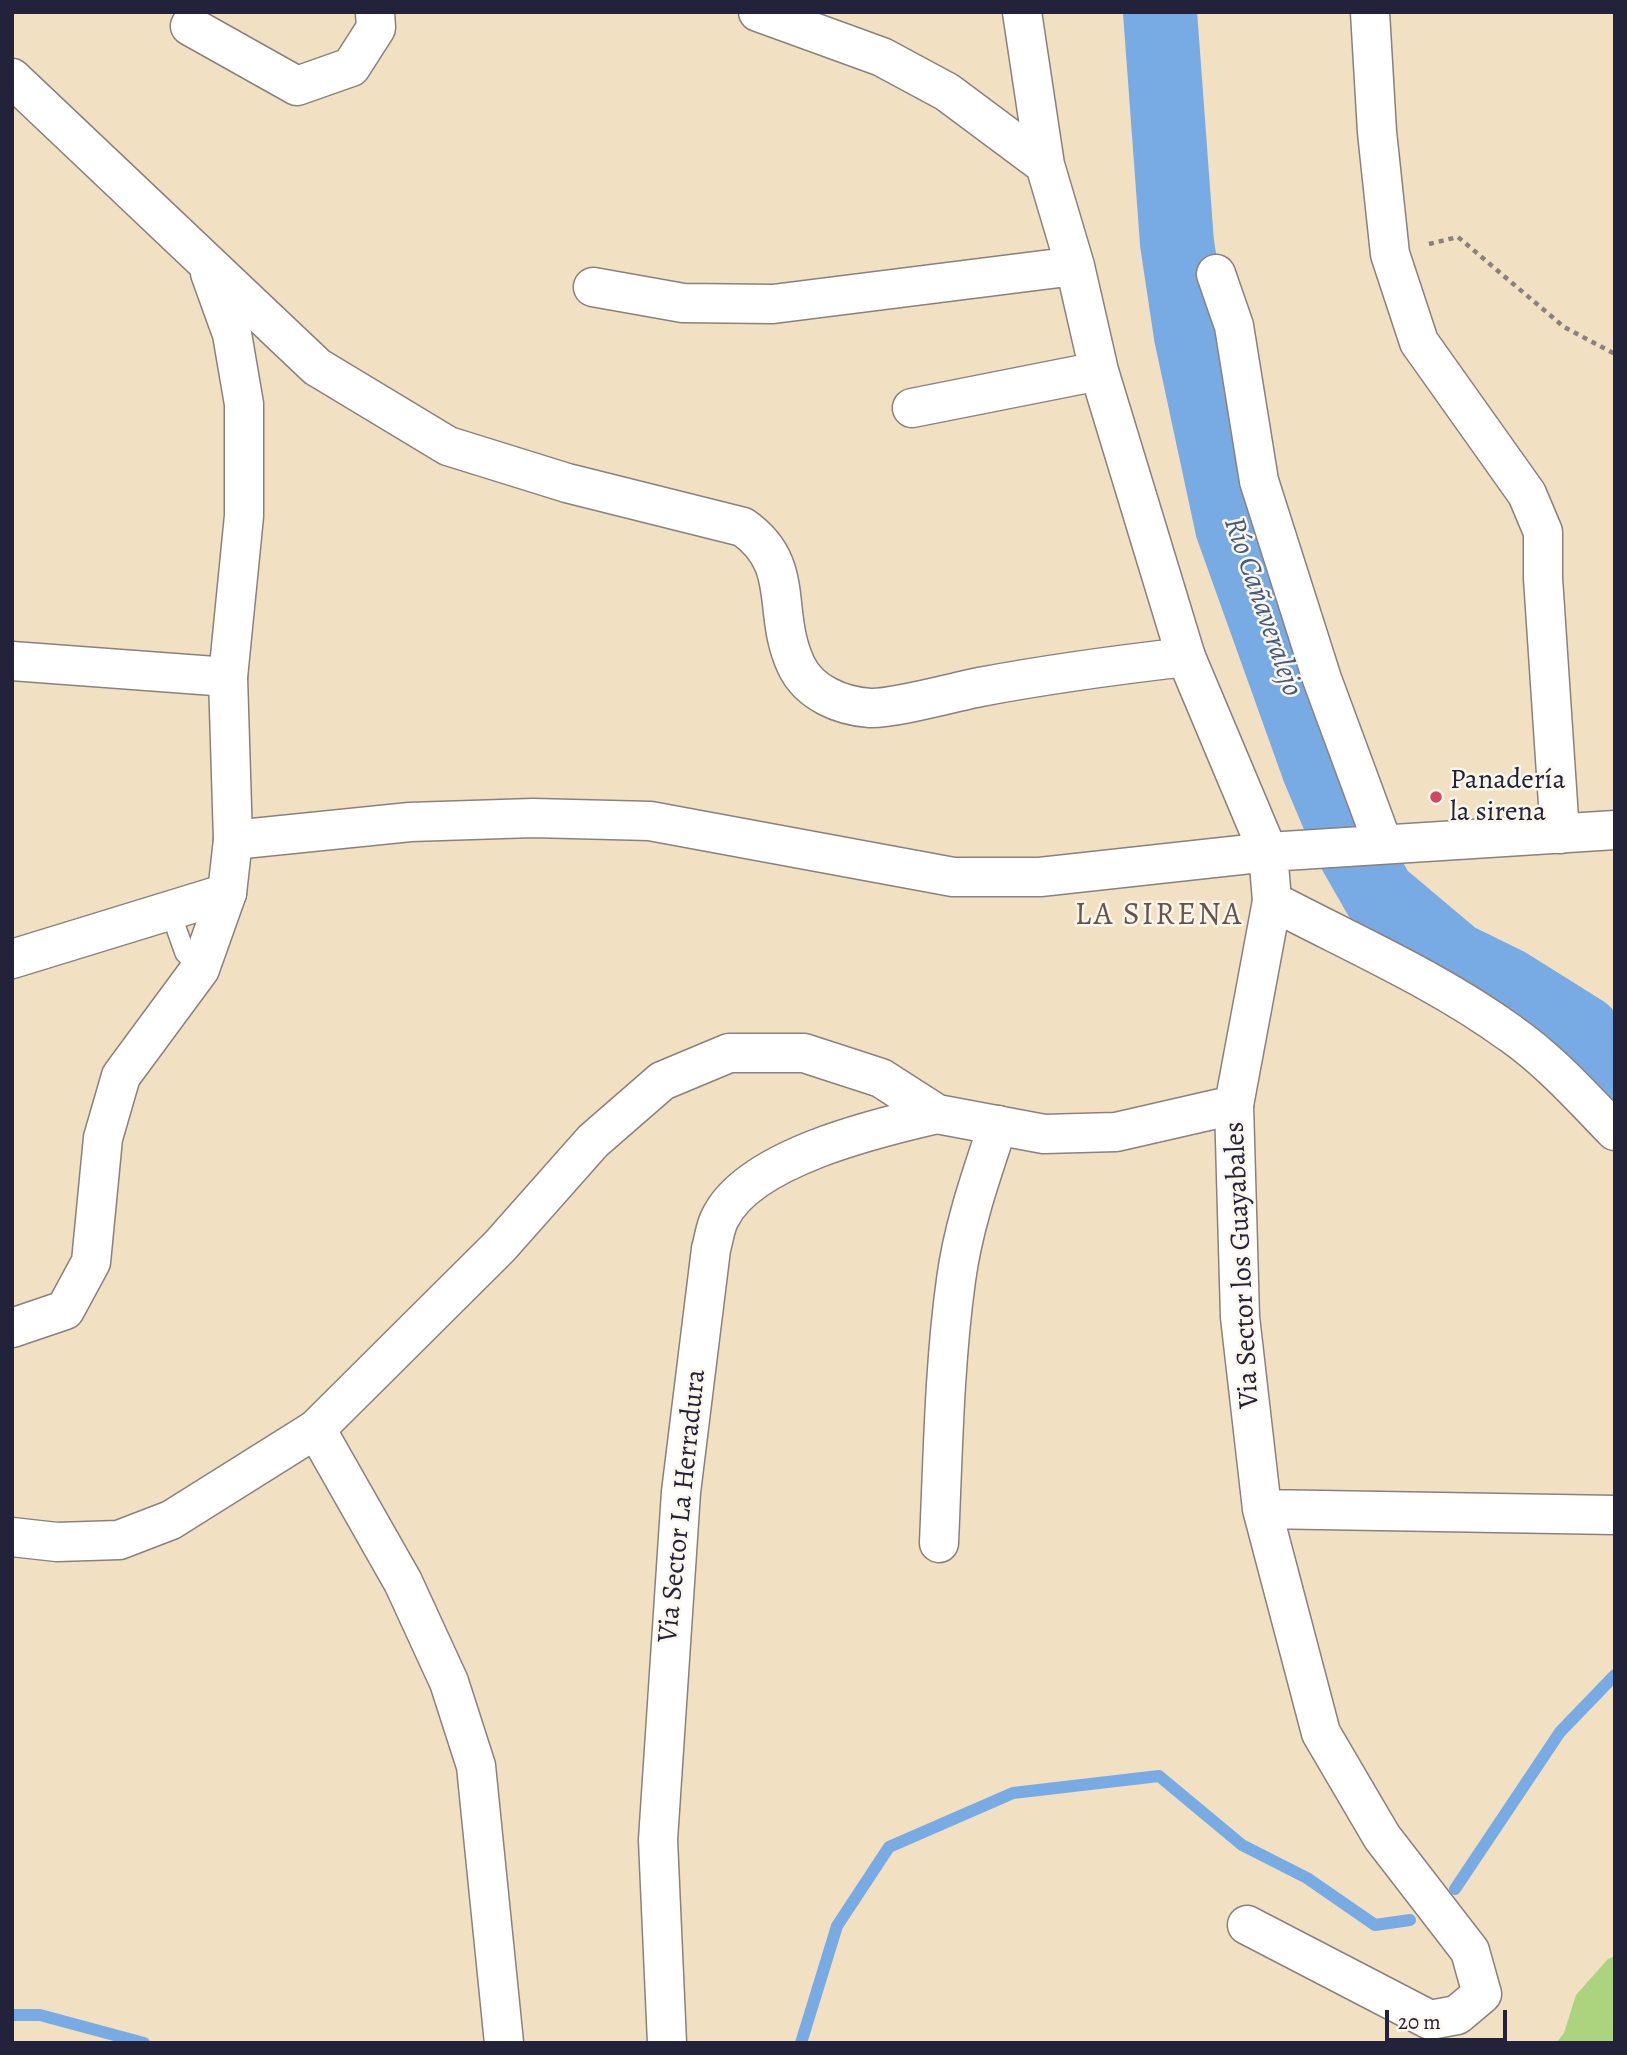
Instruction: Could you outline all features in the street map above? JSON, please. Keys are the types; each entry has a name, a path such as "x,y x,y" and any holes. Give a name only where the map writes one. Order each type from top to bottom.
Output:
{"street":[{"path":"190,26 297,86 351,67 376,28 375,12"},
{"path":"758,12 882,57 947,92 1045,165"},
{"name":"Via Sector los Guayabales","path":"1022,12 1045,165 1075,266 1099,371 1186,657 1287,850 1272,901 1234,1105 1240,1317 1262,1509 1321,1733 1382,1837 1471,1951 1482,1994 1457,2015 1430,2020 1247,1925"},
{"path":"1370,12 1377,132 1390,254 1415,330 1419,342 1455,397 1527,494 1542,532 1560,834"},
{"path":"12,78 206,265 317,367 447,446 567,483 743,527 762,541 777,565 782,616 796,667 823,697 872,708 1070,670 1186,657"},
{"path":"12,1328 65,1310 91,1262 103,1138 121,1076 200,969 227,893 233,840 228,677 244,516 244,404 232,334 206,265"},
{"path":"593,287 683,303 773,304 1075,266"},
{"path":"1216,274 1234,326 1259,481 1322,679 1395,844"},
{"path":"912,408 1099,371"},
{"path":"12,661 228,677"},
{"path":"233,840 410,822 534,818 650,821 953,877 1040,877 1287,850 1615,830"},
{"path":"12,959 170,908 227,893"},
{"path":"1272,901 1430,984 1510,1033 1572,1086 1615,1131"},
{"path":"12,1537 57,1542 119,1541 171,1520 316,1429 500,1246 593,1141 662,1081 729,1053 804,1053 881,1078 937,1114 1044,1134 1116,1132 1234,1105"},
{"name":"Via Sector La Herradura","path":"667,2043 658,1840 668,1656 681,1492 711,1249 720,1218 741,1190 772,1167 885,1126 937,1114"},
{"path":"939,1543 948,1363 956,1278 973,1200 998,1125"},
{"path":"316,1429 402,1582 449,1682 476,1766 504,2043"},
{"path":"1262,1509 1615,1515"}],"lane":[{"path":"170,908 185,953 200,969"}],"path":[{"path":"1458,237 1564,327 1615,354"}],"green space":[{"path":"1615,1956 1615,2043 1556,2043 1564,2033 1576,1995 1608,1959"}],"waterway":[{"name":"Río Cañaveralejo","path":"1160,12 1177,243 1191,336 1232,527 1319,770 1351,846 1379,895 1455,959 1508,985 1583,1032 1615,1067"},
{"path":"1455,1889 1560,1732 1615,1675"},
{"path":"801,2043 837,1926 889,1847 1013,1793 1159,1776 1242,1845 1307,1878 1375,1925 1410,1920"},
{"path":"12,2015 40,2015 144,2043"}],"place":[{"name":"Panadería la sirena","path":"1436,797"}],"district":[{"name":"LA SIRENA","path":"1159,916"}]}
